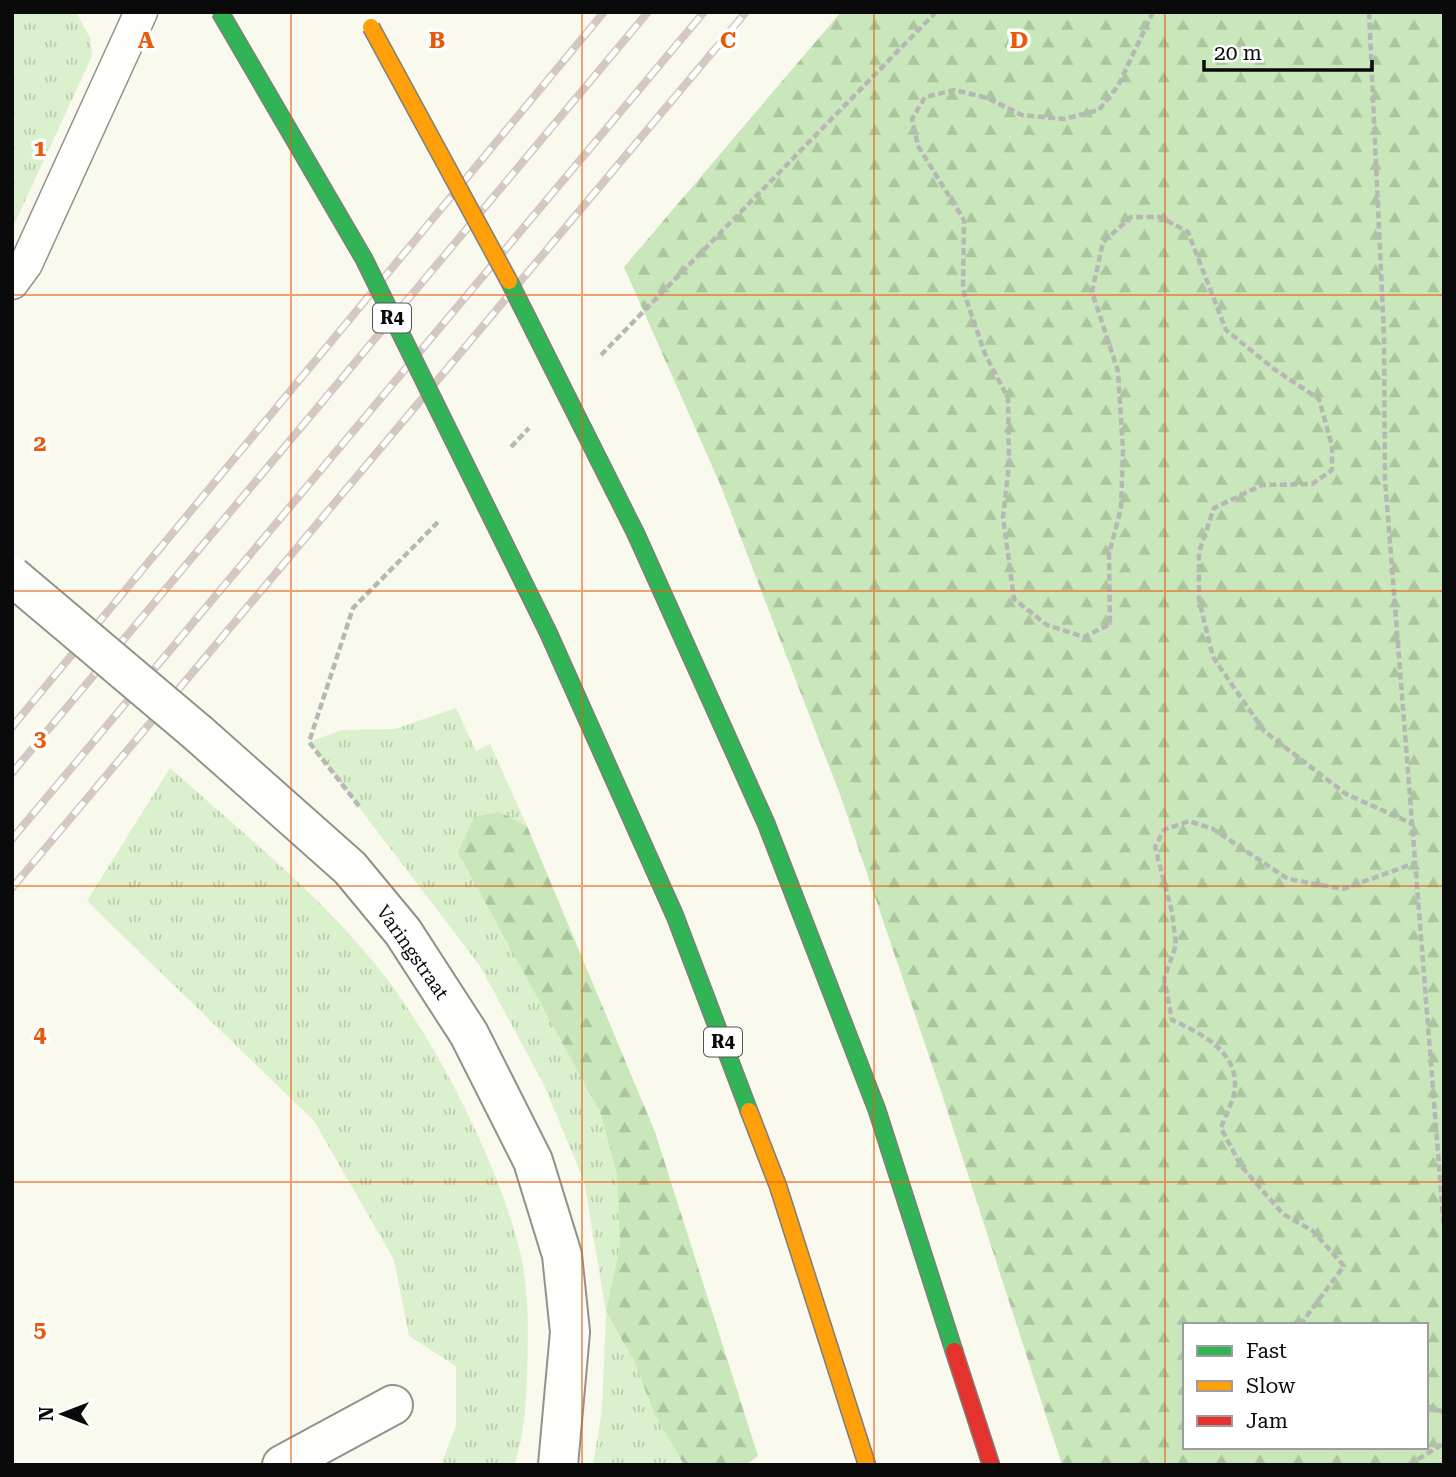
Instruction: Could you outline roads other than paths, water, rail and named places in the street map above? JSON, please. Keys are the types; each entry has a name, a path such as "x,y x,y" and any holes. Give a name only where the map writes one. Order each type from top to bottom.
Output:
{"highway":[{"name":"R4","path":"220,12 364,259 548,632 675,916 778,1186 867,1465"},
{"path":"362,12 369,20 507,278 636,534 766,823 877,1110 991,1465"}],"street":[{"name":"Varingstraat","path":"12,576 198,733 350,868 403,932 469,1034 533,1161 562,1255 570,1332 558,1465"},
{"path":"282,1465 393,1405"}],"lane":[{"path":"12,283 26,264 141,12"}],"railway":[{"path":"12,727 604,12"},
{"path":"12,773 648,12"},
{"path":"12,839 704,12"},
{"path":"12,888 746,12"}]}
